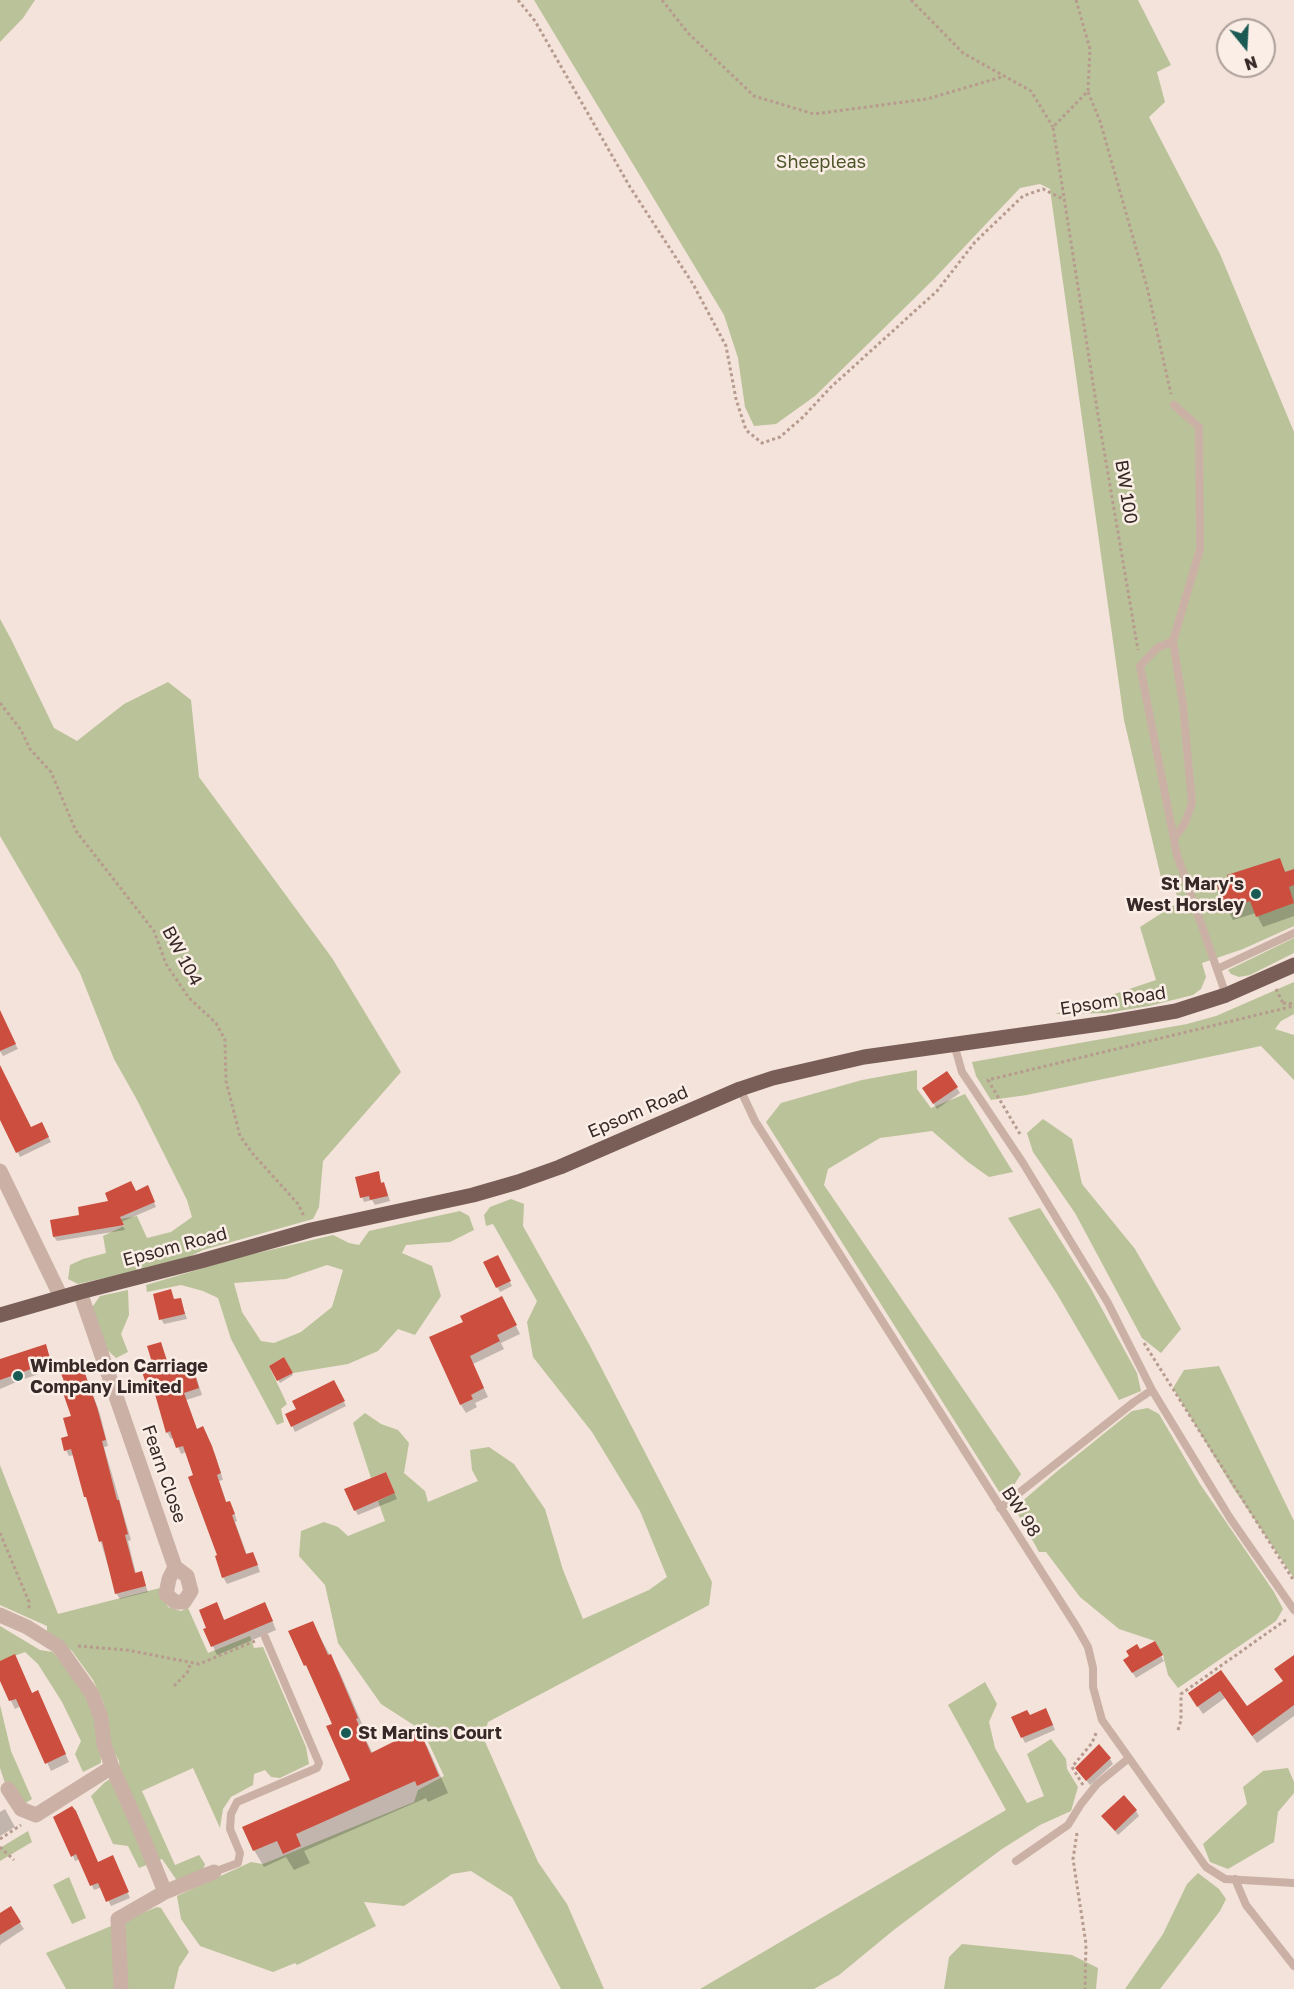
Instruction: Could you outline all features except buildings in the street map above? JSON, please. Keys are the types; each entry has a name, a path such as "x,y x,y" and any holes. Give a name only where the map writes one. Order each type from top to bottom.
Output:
{"main road":[{"name":"Epsom Road","path":"0,1315 311,1230 472,1195 518,1182 560,1167 740,1089 773,1078 864,1057 1107,1023 1176,1011 1226,995 1294,965"}],"street":[{"path":"0,1171 61,1297"},
{"name":"Fearn Close","path":"80,1292 175,1567"},
{"path":"0,1615 27,1627 59,1647 92,1694 101,1718 104,1744 112,1767 165,1892"},
{"path":"9,1789 21,1809 36,1815 112,1767"},
{"path":"121,1989 118,1918 165,1892 214,1872"}],"lane":[{"path":"1174,405 1199,427 1200,549 1173,641 1183,705 1192,803 1185,824 1174,839"},
{"path":"1173,641 1157,648 1140,666 1176,855 1226,995"},
{"path":"1217,969 1294,933"},
{"path":"954,1044 962,1072 1023,1163 1108,1303 1152,1390 1230,1518 1294,1610"},
{"name":"BW 98","path":"740,1089 755,1121 1088,1647 1093,1668 1093,1688 1102,1720 1206,1867 1225,1879 1294,1883"},
{"path":"1000,1508 1152,1390"},
{"path":"214,1872 238,1863 240,1853 230,1829 231,1814 237,1802 317,1768 319,1763 265,1637"},
{"path":"1016,1861 1068,1825 1096,1784 1129,1758"},
{"path":"1235,1879 1246,1905 1294,1966"}],"path":[{"path":"518,0 535,21 630,188 693,284 726,346 736,399 746,430 762,443 780,437 803,417 831,387 937,291 975,242 1023,196 1043,189 1065,200"},
{"path":"663,0 688,33 754,96 814,114 927,99 1005,76"},
{"path":"911,0 963,53 1032,91 1053,127 1088,91"},
{"path":"1076,0 1090,48 1088,91 1100,122 1147,287 1174,405"},
{"name":"BW 100","path":"1053,127 1140,666"},
{"name":"BW 104","path":"0,703 21,730 30,749 51,772 76,831 154,931 166,964 189,998 216,1023 225,1040 226,1081 240,1136 298,1204 311,1230"},
{"path":"1283,1003 1294,1005"},
{"path":"1025,1142 988,1080 1294,1005"},
{"path":"1141,1338 1294,1581"},
{"path":"0,1533 29,1602 27,1627"},
{"path":"1178,1730 1181,1720 1181,1694 1289,1618"},
{"path":"59,1647 127,1650 199,1664 265,1637"},
{"path":"174,1686 187,1673 190,1662"},
{"path":"1085,1989 1086,1944 1073,1859 1083,1786 1072,1767 1092,1743 1102,1720"},
{"path":"0,1839 21,1825"},
{"path":"0,1847 15,1860"}],"green space":[{"path":"0,0 35,0 23,18 0,42"},
{"name":"Sheepleas","path":"534,0 1138,0 1171,65 1157,72 1165,102 1149,117 1220,254 1294,432 1294,926 1243,949 1202,963 1206,977 1201,989 1193,995 1107,1013 1055,1014 1156,980 1140,927 1179,902 1173,884 1163,886 1124,720 1050,189 1040,184 1020,188 934,279 815,396 776,424 754,426 745,407 738,358 724,315"},
{"path":"0,619 54,728 77,741 124,704 168,682 191,700 199,777 332,958 401,1072 323,1161 319,1207 313,1219 203,1250 180,1261 78,1284 68,1279 70,1265 106,1253 103,1236 124,1226 121,1219 137,1216 147,1238 171,1232 192,1217 187,1200 114,1059 80,973 0,836"},
{"path":"1294,938 1294,953 1250,975 1239,977 1228,970"},
{"path":"1294,982 1294,1014 1281,1021 1275,1029 1294,1035 1294,1080 1261,1046 1027,1095 991,1100 976,1076 972,1062 1187,1024 1216,1016"},
{"path":"917,1070 917,1089 931,1108 965,1094 1013,1172 989,1177 932,1131 880,1138 828,1169 824,1185 1021,1474 1012,1488 1000,1493 766,1122 781,1103 862,1080"},
{"path":"1043,1119 1072,1139 1082,1184 1135,1249 1181,1329 1161,1353 1142,1338 1075,1213 1033,1152 1027,1133"},
{"path":"511,1199 524,1204 523,1226 589,1344 712,1582 709,1605 488,1722 483,1737 538,1862 567,1904 604,1989 561,1989 512,1897 471,1871 452,1874 404,1906 364,1902 376,1926 297,1965 295,1963 273,1972 200,1946 181,1919 177,1896 251,1862 263,1864 414,1802 418,1790 444,1776 423,1731 381,1704 338,1643 325,1585 299,1556 301,1531 324,1522 338,1527 348,1536 385,1521 378,1501 395,1493 386,1472 371,1478 353,1423 365,1413 381,1424 398,1430 409,1443 404,1473 425,1491 428,1502 478,1481 472,1470 470,1450 489,1447 514,1464 545,1509 563,1570 583,1619 649,1590 667,1577 640,1511 592,1432 533,1357 527,1322 537,1301 493,1224 486,1226 484,1215 490,1207"},
{"path":"1040,1208 1090,1287 1137,1373 1141,1391 1119,1400 1057,1294 1008,1218"},
{"path":"460,1211 469,1216 474,1230 450,1242 406,1245 402,1253 432,1266 441,1296 415,1335 398,1329 378,1351 348,1364 293,1373 284,1357 269,1366 287,1404 281,1409 284,1422 277,1425 231,1339 218,1298 181,1285 147,1292 146,1285 241,1257 333,1235 359,1245 369,1231","holes":["327,1265 343,1270 332,1307 301,1332 274,1343 261,1341 242,1312 234,1283 286,1279"]},
{"path":"128,1290 129,1315 121,1334 128,1352 116,1358 104,1347 91,1309 100,1296"},
{"path":"1219,1366 1294,1521 1294,1578 1232,1486 1173,1388 1184,1370"},
{"path":"1148,1408 1159,1414 1200,1484 1274,1592 1283,1609 1276,1621 1178,1688 1168,1675 1163,1655 1155,1641 1119,1629 1080,1597 1046,1552 1039,1552 1018,1514 1019,1504 1055,1473 1132,1411"},
{"path":"0,1465 58,1614 160,1588 168,1607 181,1611 188,1608 208,1653 250,1636 254,1648 263,1647 306,1747 309,1764 280,1778 271,1777 265,1770 254,1774 253,1785 231,1797 223,1809 220,1828 193,1768 142,1791 175,1865 199,1855 205,1864 203,1871 178,1882 162,1859 139,1868 128,1846 113,1844 91,1796 120,1772 119,1761 110,1744 108,1718 102,1699 93,1680 72,1651 47,1631 47,1626 0,1605"},
{"path":"0,1626 40,1650 53,1652 77,1680 93,1713 100,1740 101,1763 83,1772 75,1754 81,1741 62,1702 38,1664 25,1652 0,1661"},
{"path":"985,1682 997,1704 989,1722 995,1748 1027,1803 1044,1796 1027,1754 1051,1739 1066,1759 1067,1769 1078,1787 1071,1811 1040,1825 1002,1849 895,1929 839,1975 814,1989 700,1989 1006,1810 948,1705"},
{"path":"0,1705 11,1751 32,1799 24,1804 5,1783 0,1768"},
{"path":"1288,1768 1294,1782 1294,1793 1278,1812 1274,1842 1228,1869 1210,1862 1203,1844 1247,1804 1243,1787 1263,1771"},
{"path":"28,1831 32,1842 0,1861 0,1848"},
{"path":"1198,1873 1219,1889 1226,1899 1220,1911 1160,1989 1125,1989 1163,1934 1187,1884"},
{"path":"69,1877 86,1918 72,1924 53,1885"},
{"path":"157,1907 161,1908 189,1952 179,1967 174,1989 66,1989 46,1953"},
{"path":"962,1944 1072,1955 1098,1968 1096,1989 944,1989 949,1957"}],"place":[{"name":"St Mary's West Horsley","path":"1256,894"},
{"name":"Wimbledon Carriage Company Limited","path":"18,1376"},
{"name":"St Martins Court","path":"346,1733"}]}
